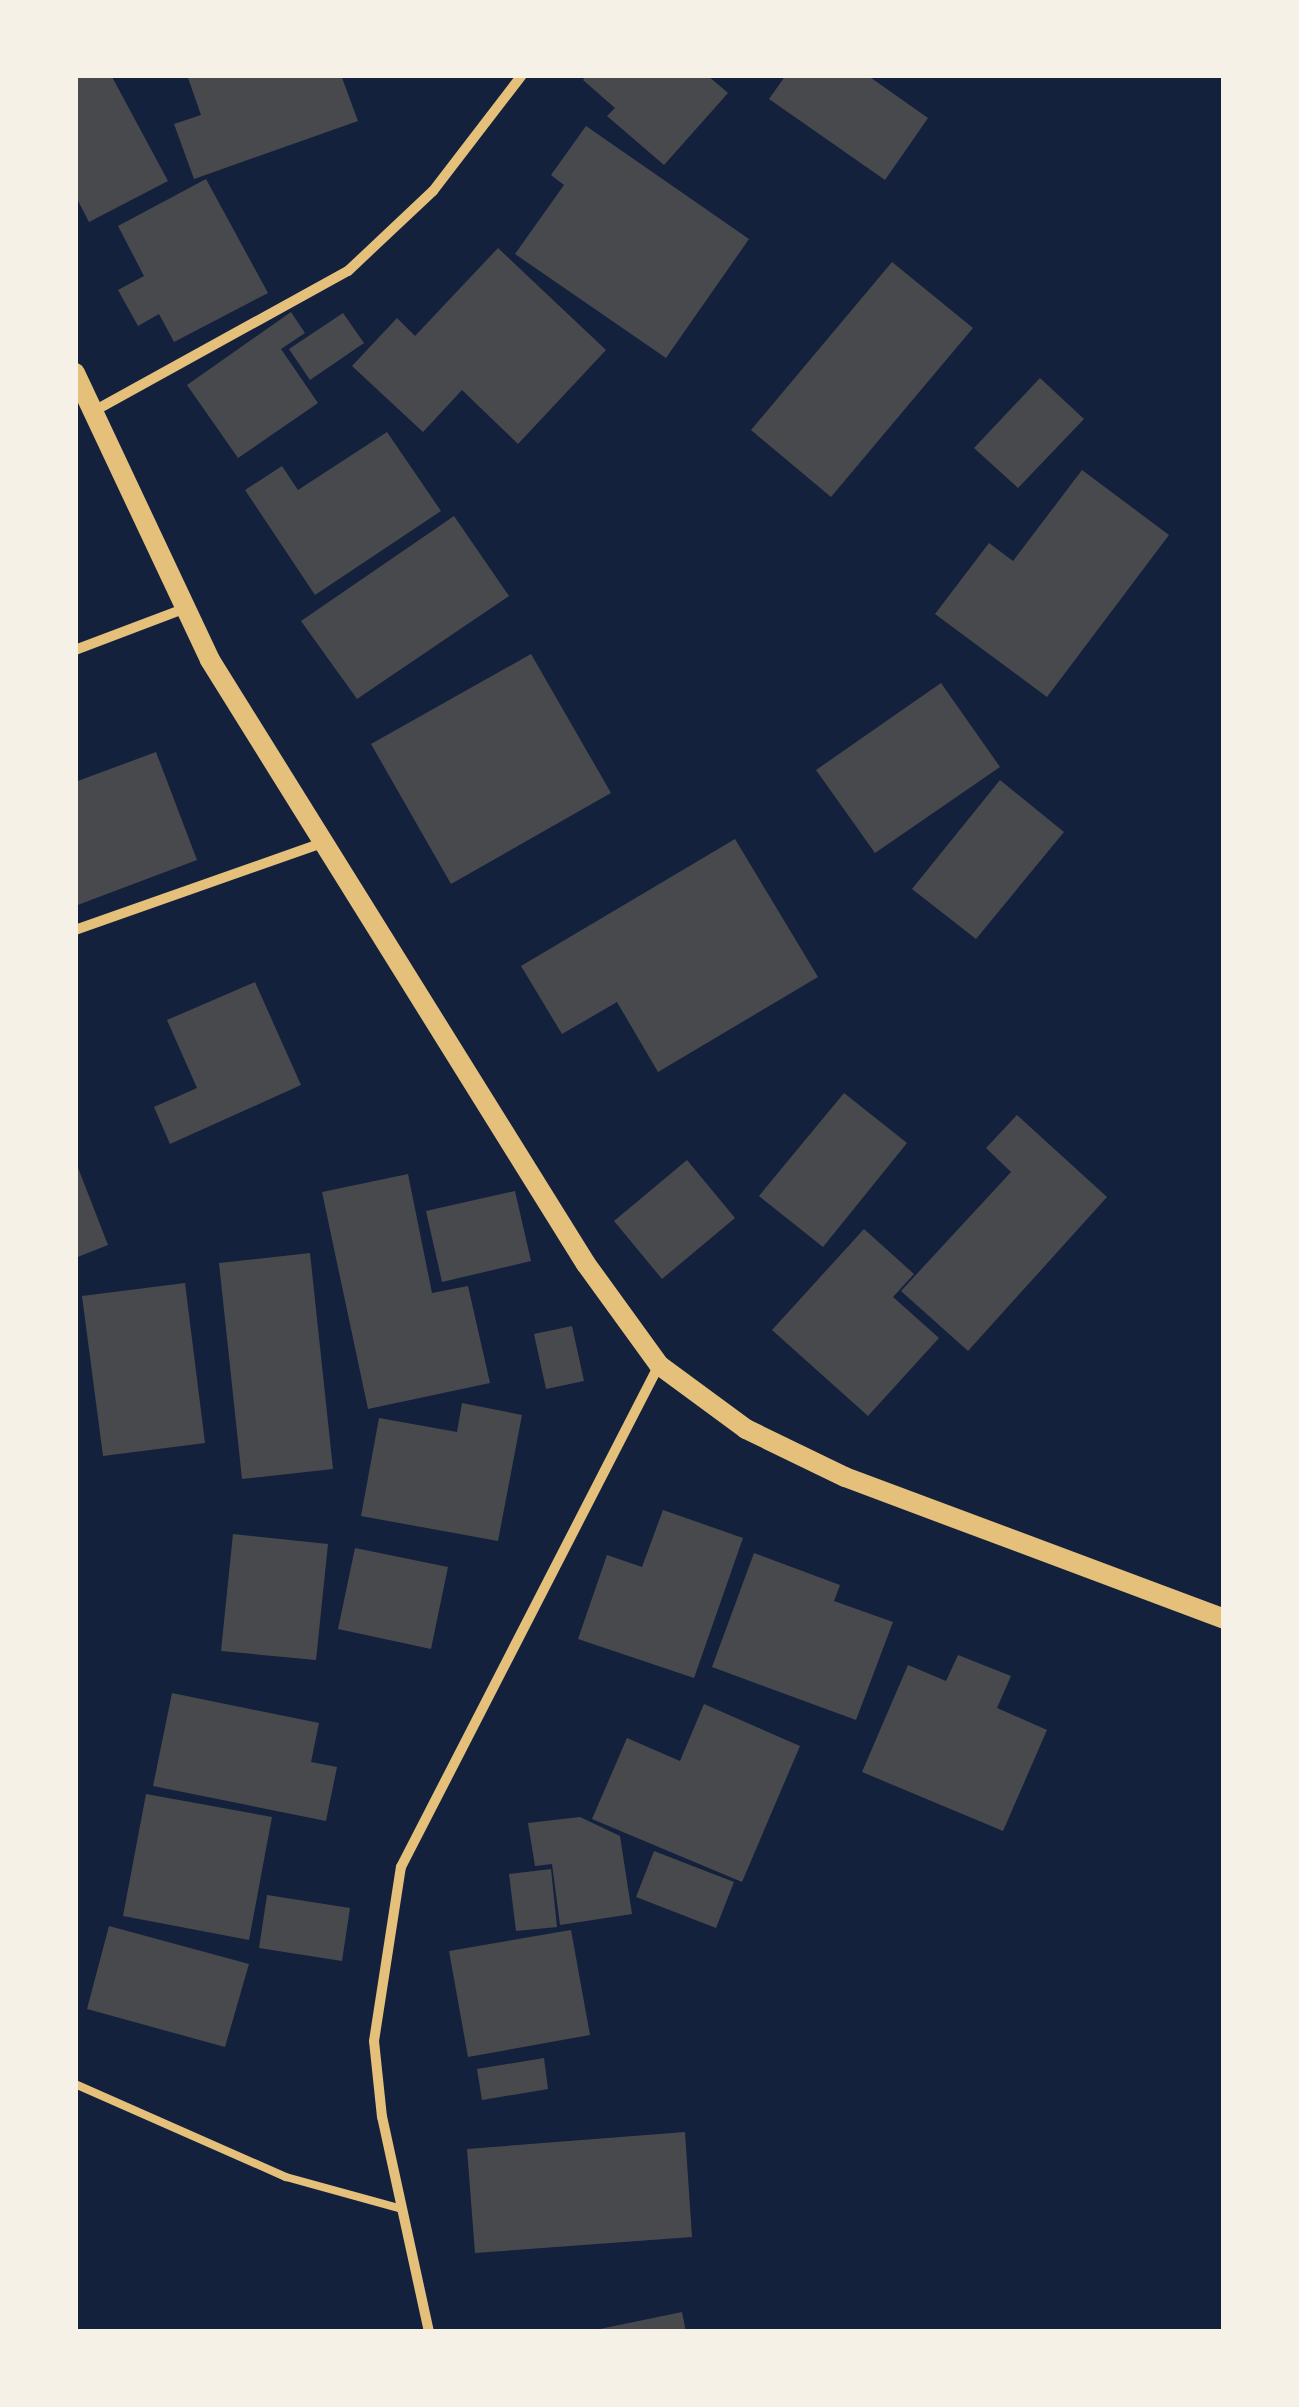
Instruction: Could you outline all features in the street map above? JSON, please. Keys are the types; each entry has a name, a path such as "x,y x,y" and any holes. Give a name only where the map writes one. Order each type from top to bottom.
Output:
{"main road":[{"path":"75,372 210,660 586,1264 660,1365 746,1429 845,1477 1224,1620"}],"street":[{"path":"93,412 348,271 433,191 522,75"},
{"path":"75,650 186,608"},
{"path":"75,930 326,841"},
{"path":"429,2332 402,2210 374,2041 401,1867 660,1365"}],"lane":[{"path":"75,2084 286,2178 402,2210"}],"building":[{"path":"75,75 111,75 168,181 89,222 75,195"},
{"path":"187,75 341,75 358,121 194,179 174,124 201,115"},
{"path":"586,75 707,75 728,93 664,165 607,116 615,108 583,80"},
{"path":"786,75 867,75 928,118 885,180 769,99"},
{"path":"586,126 749,239 666,358 515,254 564,185 551,175"},
{"path":"206,179 268,293 174,342 159,314 138,326 118,290 144,276 118,226"},
{"path":"498,248 606,350 518,444 462,390 423,432 352,366 397,318 415,336"},
{"path":"892,262 973,328 831,497 751,430"},
{"path":"291,312 305,333 281,349 318,403 238,458 187,385"},
{"path":"343,313 364,343 310,380 289,349"},
{"path":"1040,378 1084,419 1018,488 974,448"},
{"path":"387,432 441,511 315,595 245,490 282,466 298,490"},
{"path":"1082,470 1169,535 1047,697 935,614 989,543 1013,561"},
{"path":"454,516 509,596 357,699 301,621"},
{"path":"531,654 611,793 451,884 371,744"},
{"path":"941,683 1000,767 875,853 816,770"},
{"path":"156,752 197,860 75,906 75,782"},
{"path":"1000,780 1064,832 976,939 912,889"},
{"path":"735,839 818,977 658,1072 617,1002 562,1034 521,966"},
{"path":"255,982 301,1085 170,1144 154,1107 197,1088 167,1020"},
{"path":"844,1093 907,1143 823,1247 759,1196"},
{"path":"1017,1115 1107,1197 968,1351 901,1291 1011,1172 986,1148"},
{"path":"75,1160 108,1245 75,1258"},
{"path":"687,1160 735,1218 662,1279 614,1221"},
{"path":"408,1174 432,1293 468,1286 490,1383 368,1409 322,1192"},
{"path":"515,1191 531,1261 442,1282 426,1211"},
{"path":"864,1229 914,1274 893,1297 939,1338 868,1416 772,1330"},
{"path":"310,1253 333,1469 242,1479 219,1263"},
{"path":"185,1283 205,1443 103,1456 82,1296"},
{"path":"572,1326 584,1381 546,1389 534,1334"},
{"path":"462,1403 522,1415 498,1541 361,1516 379,1418 457,1432"},
{"path":"663,1510 743,1538 694,1678 578,1639 607,1555 642,1567"},
{"path":"233,1534 328,1544 316,1660 221,1651"},
{"path":"355,1548 448,1567 431,1649 338,1629"},
{"path":"754,1553 840,1585 834,1601 893,1622 856,1720 712,1667"},
{"path":"958,1655 1011,1676 997,1708 1047,1730 1003,1831 862,1772 908,1665 946,1681"},
{"path":"172,1693 319,1723 311,1762 337,1767 326,1821 153,1786"},
{"path":"704,1704 800,1746 742,1882 592,1819 627,1738 680,1761"},
{"path":"146,1794 272,1817 249,1940 123,1916"},
{"path":"580,1817 620,1836 632,1914 560,1925 552,1864 535,1866 528,1823"},
{"path":"654,1851 734,1882 716,1928 636,1897"},
{"path":"551,1869 557,1927 516,1931 509,1874"},
{"path":"267,1895 350,1908 342,1961 259,1948"},
{"path":"109,1926 249,1964 225,2047 87,2009"},
{"path":"571,1930 590,2035 468,2057 449,1951"},
{"path":"544,2058 548,2089 482,2100 477,2069"},
{"path":"685,2132 692,2237 475,2253 467,2149"},
{"path":"682,2312 686,2332 595,2330"}]}
